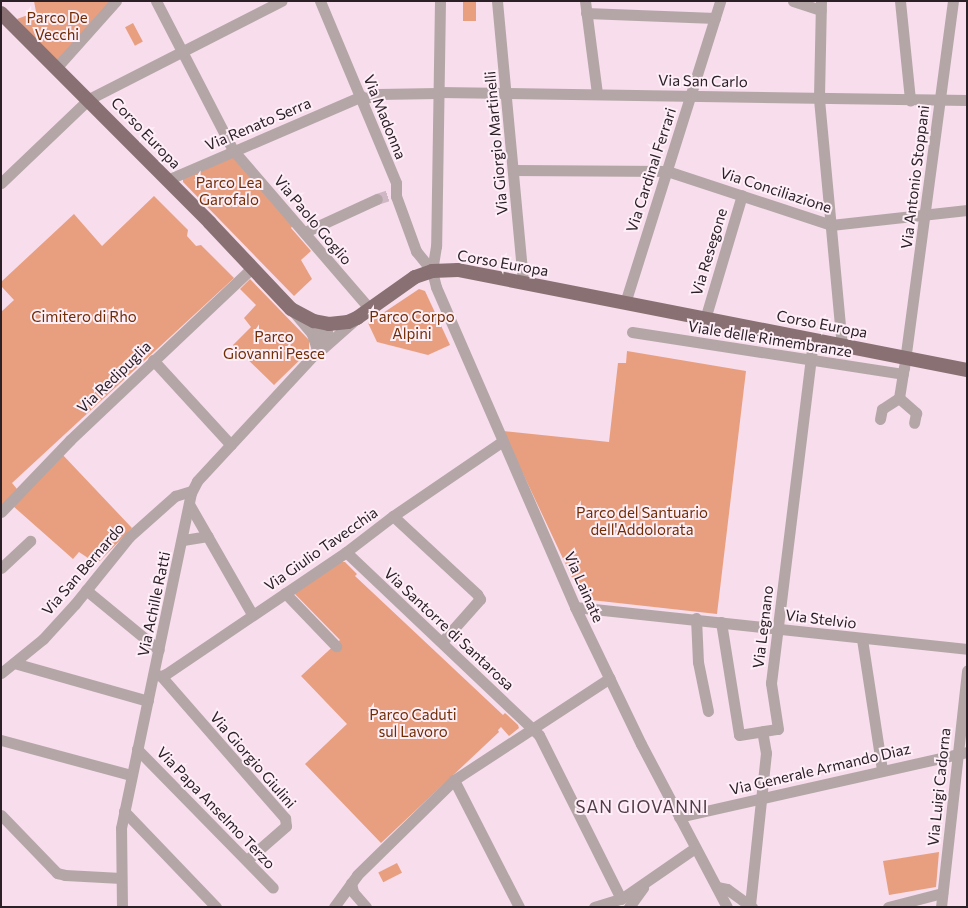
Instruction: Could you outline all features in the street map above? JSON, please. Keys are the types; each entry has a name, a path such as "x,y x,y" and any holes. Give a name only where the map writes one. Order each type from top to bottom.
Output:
{"main road":[{"name":"Corso Europa","path":"2,16 89,99 292,309 306,318 324,323 343,323 357,318 404,283 432,271 458,270 967,370"}],"street":[{"path":"56,68 116,1"},
{"name":"Via Paolo Goglio","path":"156,1 233,150 370,309"},
{"path":"1,183 89,99 281,1"},
{"name":"Via Madonna","path":"320,1 362,98 396,183 392,193 415,247 432,271"},
{"path":"432,271 436,246 440,1"},
{"name":"Via Giorgio Martinelli","path":"497,1 524,283"},
{"path":"585,1 597,93"},
{"name":"Via Cardinal Ferrari","path":"624,303 720,1"},
{"path":"793,1 821,6 819,99 842,346"},
{"path":"900,1 910,100"},
{"name":"Via Antonio Stoppani","path":"899,398 925,216 952,1"},
{"path":"586,13 715,18"},
{"name":"Via San Carlo","path":"404,94 597,93 819,99 967,100"},
{"name":"Via Renato Serra","path":"167,180 233,150 362,98 378,94 404,94"},
{"name":"Via Conciliazione","path":"513,170 667,171 831,225 925,216 967,210"},
{"name":"Via Resegone","path":"705,319 742,195"},
{"path":"305,232 378,199"},
{"path":"415,247 426,249 436,246"},
{"name":"Via Redipuglia","path":"1,512 64,445 252,268"},
{"name":"Via Lainate","path":"432,271 446,315 503,441 575,607 679,817 727,907"},
{"path":"292,309 314,338 316,353"},
{"name":"Via Achille Ratti","path":"124,905 120,838 124,811 148,700 157,675 159,650 192,491 197,481 316,353 352,326 357,318"},
{"path":"316,353 318,333 324,323"},
{"name":"Viale delle Rimembranze","path":"632,332 903,374"},
{"name":"Via Legnano","path":"721,622 739,735 778,729 771,683 813,340"},
{"path":"153,360 231,444"},
{"path":"880,419 882,409 899,398 916,414 914,422"},
{"name":"Via Giulio Tavecchia","path":"157,675 346,552 393,516 503,441"},
{"name":"Via San Bernardo","path":"6,666 43,638 86,590 130,537 175,496 192,491"},
{"path":"189,504 252,614"},
{"path":"393,516 478,594 480,599 442,642"},
{"path":"183,540 208,536"},
{"path":"1,568 30,541"},
{"name":"Via Santorre di Santarosa","path":"346,552 539,735 627,903"},
{"path":"86,590 159,650"},
{"path":"285,593 336,646"},
{"name":"Via Stelvio","path":"575,607 696,618 862,639 967,650"},
{"path":"696,618 698,662 708,710"},
{"path":"862,639 882,770"},
{"path":"6,666 148,700"},
{"name":"Via Luigi Cadorna","path":"941,907 963,753 967,670"},
{"name":"Via Giorgio Giulini","path":"157,675 286,818 286,826 247,860"},
{"path":"334,907 351,884 454,780 532,727 610,678"},
{"path":"751,906 766,753 762,731"},
{"path":"1,740 131,774"},
{"name":"Via Papa Anselmo Terzo","path":"137,749 273,888"},
{"name":"Via Generale Armando Diaz","path":"679,817 882,770 963,753"},
{"path":"454,780 519,907"},
{"path":"124,811 216,907"},
{"path":"1,815 57,873 65,876 122,878"},
{"path":"594,907 627,903 648,883 695,848"},
{"path":"351,884 353,892 366,907"},
{"path":"716,887 727,888 751,906"},
{"path":"888,907 942,892"}],"green space":[{"name":"Parco De Vecchi","path":"34,1 111,1 57,62 17,19 36,12"},
{"path":"463,1 476,1 476,21 463,21"},
{"path":"133,23 143,42 135,46 125,27"},
{"name":"Parco Lea Garofalo","path":"233,155 294,224 291,228 311,251 301,260 312,279 294,296 183,182 183,177"},
{"name":"Cimitero di Rho","path":"154,196 188,230 187,236 196,246 201,245 234,278 12,483 17,489 1,507 1,312 14,300 1,286 1,282 74,214 102,246"},
{"name":"Parco Giovanni Pesce","path":"250,279 309,340 309,351 274,385 233,345 251,327 244,318 256,305 240,289"},
{"name":"Parco Corpo Alpini","path":"419,289 425,291 450,345 428,355 377,342 368,323"},
{"name":"Parco del Santuario dell'Addolorata","path":"627,351 746,371 717,614 582,599 503,431 609,442 618,363 626,363"},
{"path":"61,453 132,528 97,564 79,552 73,559 13,506"},
{"name":"Parco Caduti sul Lavoro","path":"341,562 345,562 357,574 355,576 503,715 505,713 518,725 519,728 509,736 501,727 498,730 499,732 381,843 305,764 347,724 301,676 340,640 294,593"},
{"path":"939,852 936,887 889,895 883,861"},
{"path":"397,863 402,873 383,882 378,873"}],"tunnel":[{"path":"377,199 389,195"}],"district":[{"name":"SAN GIOVANNI","path":"642,807"}]}
